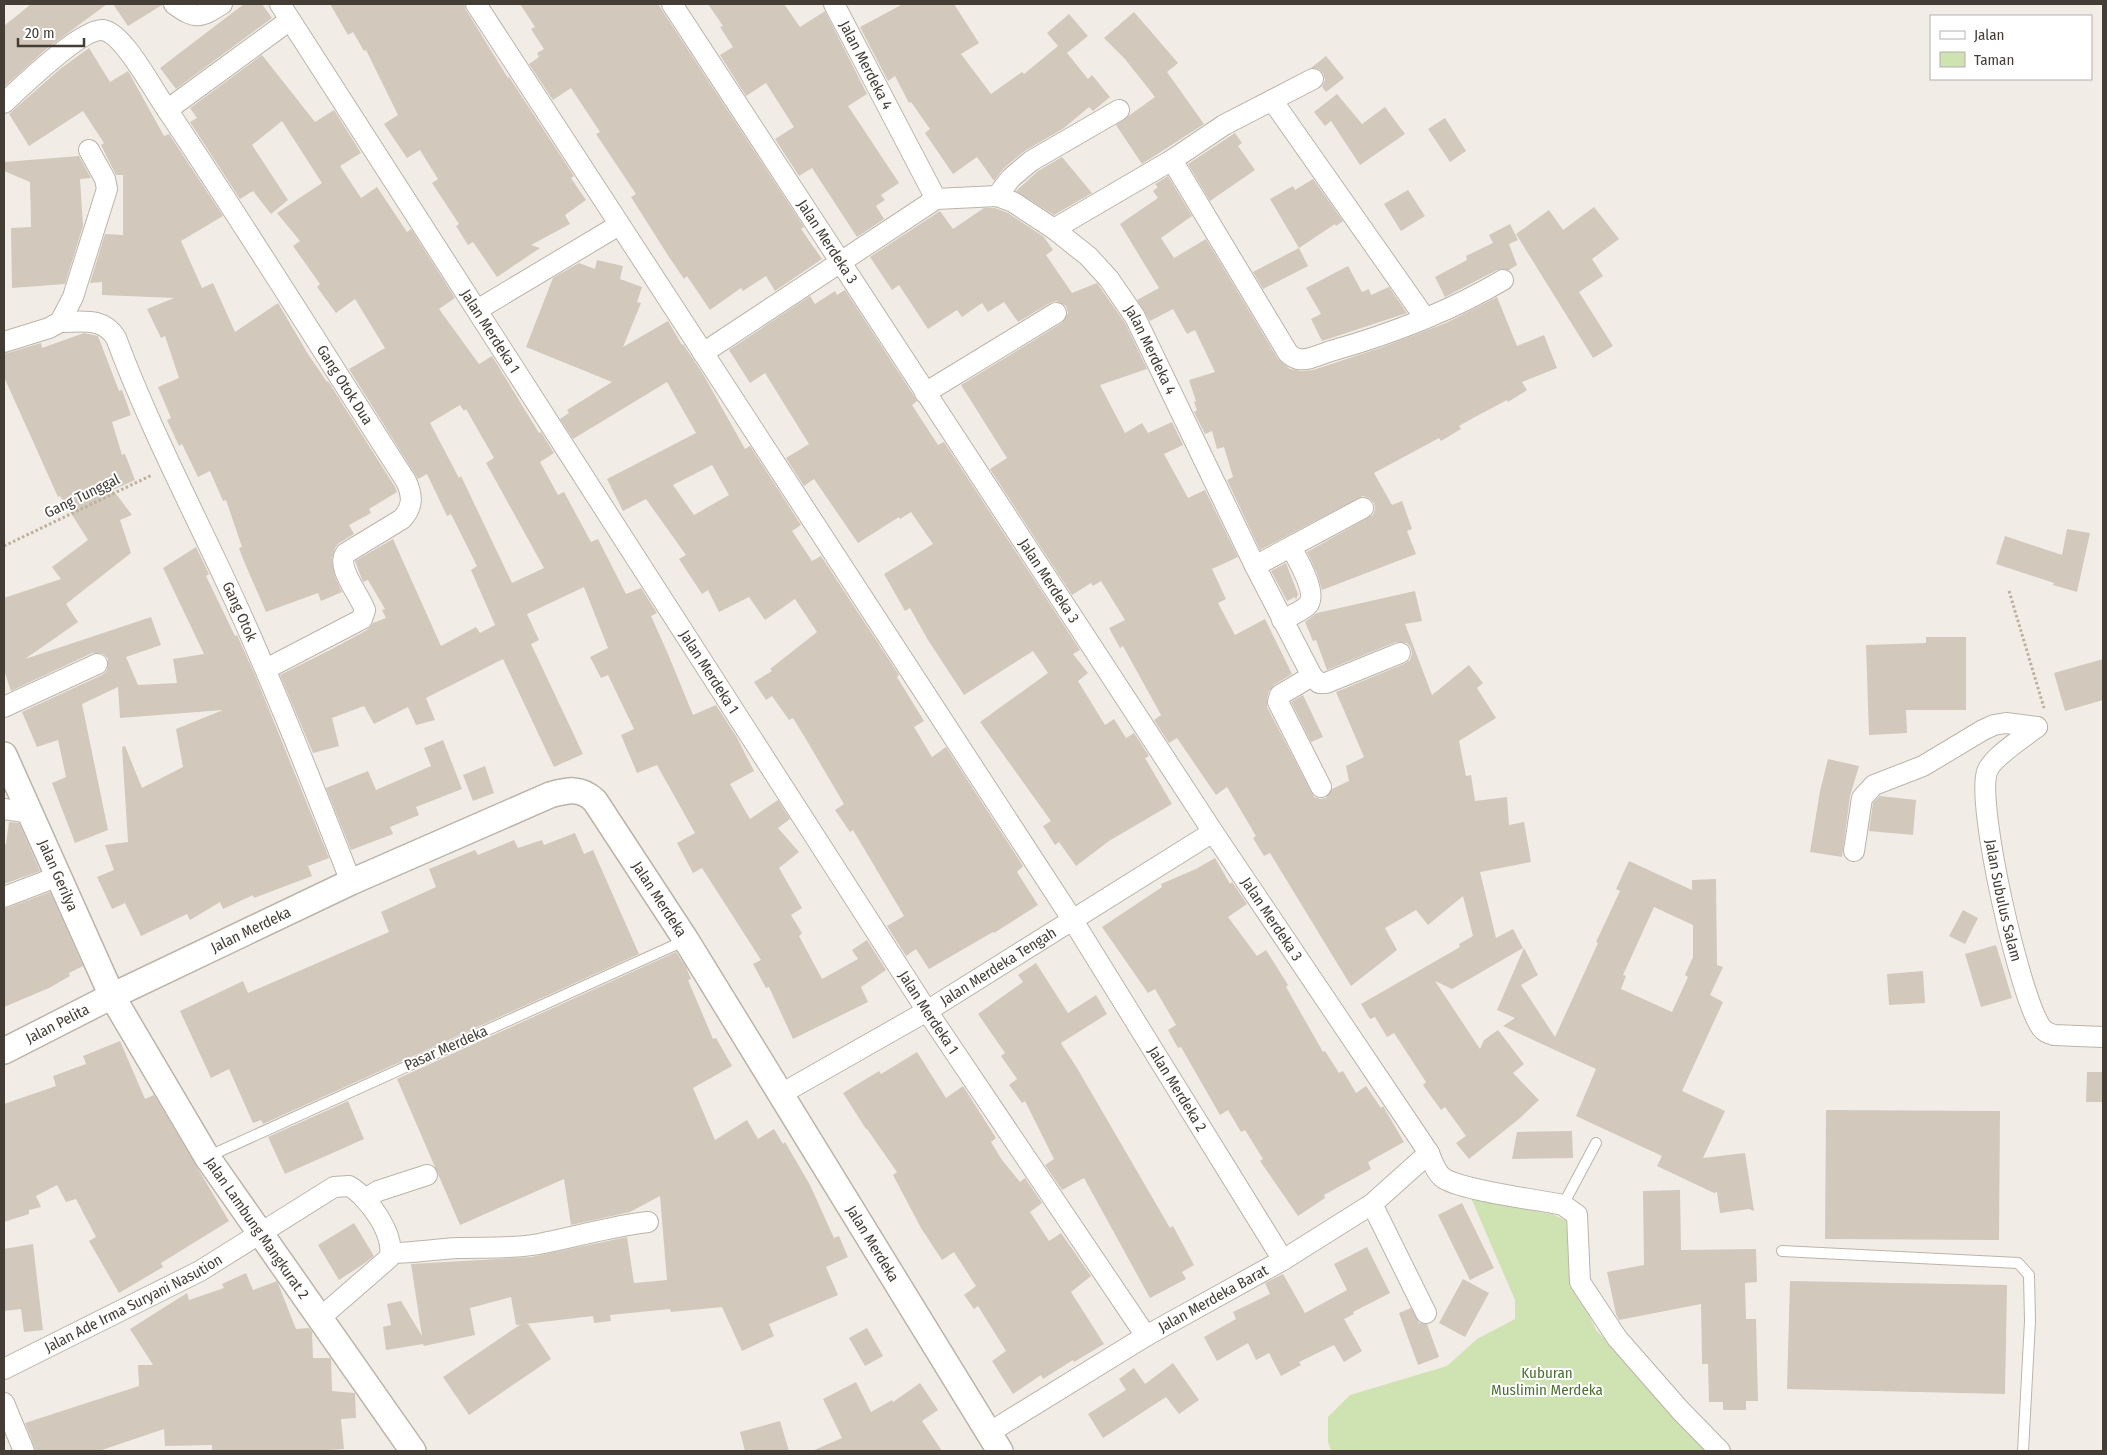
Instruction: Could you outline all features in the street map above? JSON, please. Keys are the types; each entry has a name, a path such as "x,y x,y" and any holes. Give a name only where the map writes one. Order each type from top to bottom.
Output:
{"street":[{"path":"174,4 188,14 197,17 207,14 222,4"},
{"name":"Jalan Merdeka 2","path":"476,4 702,354 1072,919 1282,1260"},
{"name":"Jalan Merdeka 3","path":"672,4 1213,832 1429,1154 1442,1177 1459,1185 1563,1205"},
{"name":"Jalan Merdeka 4","path":"834,4 936,199 997,196 1012,202 1054,229 1088,256 1109,279 1135,317 1255,566 1312,676"},
{"path":"167,110 285,12"},
{"name":"Jalan Merdeka 1","path":"285,12 927,1011 1146,1336"},
{"name":"Gang Otok Dua","path":"4,103 35,74 82,38 93,32 108,31 125,46 406,481 411,494 411,505 402,519 346,553 343,558 344,568 365,610 362,619 266,668"},
{"path":"1054,229 1172,160 1224,125 1313,79"},
{"path":"1272,100 1425,318"},
{"path":"997,196 1011,178 1031,161 1119,110"},
{"path":"4,342 49,328 60,322 72,297 106,189 105,178 89,150"},
{"path":"1172,160 1288,353 1295,358 1306,358 1361,343 1449,309 1503,280"},
{"path":"702,354 936,199"},
{"path":"477,310 619,225"},
{"path":"925,393 1056,313"},
{"name":"Gang Otok","path":"60,322 89,322 102,324 111,329 170,467 189,502 266,668 351,882"},
{"path":"1255,566 1364,508"},
{"path":"1282,620 1306,607 1310,598 1309,585 1291,547"},
{"path":"1322,787 1278,702 1280,695 1312,676 1319,682 1326,683 1400,653"},
{"path":"4,707 97,664"},
{"path":"1854,851 1862,798 1874,784 1923,766 1994,725 2006,723 2037,727"},
{"name":"Jalan Subulus Salam","path":"2037,727 1991,762 1986,774 1985,792 1988,829 2002,897 2027,997 2041,1028 2047,1033 2060,1036 2103,1037"},
{"name":"Jalan Gerilya","path":"4,754 112,996"},
{"name":"Jalan Merdeka","path":"112,996 351,882 550,795 576,790 589,794 686,940 995,1442"},
{"path":"4,809 31,813"},
{"name":"Jalan Merdeka Tengah","path":"781,1094 927,1011 1213,832"},
{"path":"4,896 59,876"},
{"name":"Jalan Pelita","path":"4,1051 112,996"},
{"name":"Jalan Lambung Mangkurat 2","path":"112,996 206,1157 320,1318 410,1451"},
{"name":"Jalan Merdeka Barat","path":"995,1442 1146,1336 1282,1260 1372,1204 1429,1154"},
{"path":"320,1318 389,1258 391,1253 388,1235 365,1199 378,1191 426,1175"},
{"name":"Jalan Ade Irma Suryani Nasution","path":"4,1369 200,1271 334,1187 350,1186 365,1199"},
{"path":"1372,1204 1426,1313"},
{"path":"1563,1205 1577,1215 1580,1282 1617,1338 1680,1410 1720,1451"},
{"path":"391,1253 412,1253 459,1248 511,1248 540,1244 614,1226 648,1222"},
{"path":"4,1403 24,1451"}],"lane":[{"name":"Pasar Merdeka","path":"206,1157 686,940"},
{"path":"1563,1205 1596,1143"},
{"path":"1782,1251 2018,1263 2029,1275 2030,1321 2023,1451"}],"path":[{"name":"Gang Tunggal","path":"4,546 170,467"},
{"path":"2009,591 2043,705 2043,716 2037,727"}],"green space":[{"name":"Kuburan Muslimin Merdeka","path":"1471,1198 1554,1215 1567,1221 1574,1284 1596,1330 1712,1451 1331,1451 1328,1442 1328,1417 1350,1395 1447,1366 1477,1339 1515,1319 1515,1300"}],"building":[{"path":"31,4 107,4 45,50 4,87 4,26"},
{"path":"113,4 162,4 162,5 128,26"},
{"path":"244,4 262,4 272,18 176,89 160,68"},
{"path":"330,4 464,4 508,78 574,176 571,178 586,200 565,215 570,224 531,245 540,248 497,277 473,242 468,245 456,226 459,224 432,183 438,179 420,150 407,158 384,124 398,115 366,50 364,51 353,32 348,35"},
{"path":"520,4 658,4 804,227 801,229 822,259 775,291 766,276 743,291 741,288 710,310 687,276 684,279 631,197 636,194 596,134 600,132 571,88 553,100 529,64 539,57 537,53 544,49 531,29 535,27"},
{"path":"708,4 784,4 800,27 825,11 867,94 848,106 899,183 881,195 885,200 876,206 884,219 857,237 812,168 799,176 775,139 794,127 766,83 746,96 720,55 733,47 720,27 723,26"},
{"path":"903,4 954,4 979,43 961,54 991,94 1022,72 1024,74 1058,46 1047,33 1069,14 1088,36 1067,53 1088,79 1092,75 1110,97 1093,111 1089,107 1064,128 1023,152 1003,169 994,181 977,157 953,174 925,133 930,129 911,102 909,103 895,76 888,81 860,27"},
{"path":"1134,12 1178,63 1167,72 1204,124 1142,164 1116,125 1155,97 1125,59 1104,38"},
{"path":"89,48 110,82 128,71 164,136 169,134 223,216 181,241 202,288 213,283 235,332 278,303 308,354 328,381 395,487 397,492 369,509 371,513 349,525 354,534 339,543 335,548 332,559 335,577 342,592 321,601 318,593 266,612 239,548 242,547 226,500 223,501 210,471 198,477 182,444 179,446 167,420 171,418 158,387 179,378 165,336 161,338 147,309 174,298 102,295 102,282 90,283 105,234 123,235 123,175 116,175 101,145 104,143 83,111 29,146 9,114 60,69"},
{"path":"262,55 315,122 334,110 361,153 340,166 361,198 377,187 407,232 411,229 455,298 439,309 479,364 492,356 539,433 541,432 554,453 540,462 558,495 564,492 591,542 598,539 626,594 641,588 657,613 651,616 693,715 716,705 736,736 754,771 730,784 750,819 778,800 790,819 778,828 799,852 779,868 802,908 791,915 802,933 799,936 822,979 858,959 852,950 867,940 886,970 861,987 868,1002 793,1039 769,987 766,988 753,964 761,960 702,868 693,873 677,843 695,833 657,765 637,773 621,735 634,729 608,675 601,678 590,657 608,648 584,587 527,614 539,640 531,644 583,754 554,767 503,659 426,698 435,720 416,725 408,707 374,724 364,706 332,718 339,746 313,753 280,675 367,630 373,623 386,618 382,610 385,609 368,580 363,582 355,561 393,539 441,646 476,627 480,633 495,625 471,570 477,566 451,514 447,516 427,474 418,479 349,369 385,348 355,299 336,313 317,287 320,284 293,246 300,241 277,213 322,183 282,121 252,145 288,200 271,214 253,191 240,199 190,122 197,118 190,108","holes":["460,405 464,411 466,409 494,458 486,463 544,568 512,583 461,476 459,478 430,423"]},
{"path":"1326,56 1344,78 1326,92 1322,87 1325,80 1323,73 1319,69 1311,68"},
{"path":"1337,94 1362,124 1385,107 1405,134 1360,165 1331,121 1325,126 1314,112"},
{"path":"1445,118 1466,151 1450,162 1428,129"},
{"path":"1235,133 1242,143 1238,146 1255,170 1210,201 1188,164"},
{"path":"79,156 91,178 80,179 83,226 65,284 12,288 11,228 31,227 30,182 4,171 4,162"},
{"path":"1062,157 1092,193 1054,215 1016,191 1038,171"},
{"path":"1168,176 1192,216 1161,238 1174,258 1206,239 1278,359 1290,369 1301,371 1313,370 1380,348 1446,323 1497,297 1517,346 1544,335 1557,368 1522,382 1527,390 1508,402 1507,400 1459,426 1461,429 1441,441 1439,438 1374,473 1392,505 1402,501 1412,529 1407,531 1416,554 1322,590 1317,573 1307,552 1373,515 1374,503 1369,498 1363,496 1260,550 1227,480 1233,477 1224,447 1217,449 1212,431 1205,434 1194,412 1197,410 1194,402 1196,401 1189,380 1215,372 1195,330 1187,334 1173,309 1150,321 1137,300 1159,288 1120,224 1158,198 1153,191 1158,187 1155,184"},
{"path":"1313,179 1343,221 1336,226 1335,224 1299,248 1270,199 1293,186 1295,190"},
{"path":"1408,190 1425,216 1401,231 1384,204"},
{"path":"1594,207 1619,239 1592,259 1603,276 1579,292 1613,346 1593,358 1516,234 1549,210 1563,230"},
{"path":"984,208 995,208 1008,213 1044,237 1053,250 1046,255 1072,293 1097,283 1125,323 1147,369 1100,385 1125,433 1142,423 1148,433 1172,422 1183,445 1164,454 1188,498 1205,490 1238,557 1212,569 1226,599 1218,603 1235,635 1265,619 1292,674 1274,685 1269,691 1267,707 1314,797 1326,798 1332,789 1349,781 1346,766 1364,757 1336,692 1404,664 1410,660 1412,654 1411,648 1407,643 1396,642 1327,670 1316,640 1313,641 1305,622 1317,613 1415,591 1422,621 1405,624 1432,695 1469,665 1483,683 1477,688 1496,718 1459,741 1466,776 1471,775 1475,801 1507,797 1509,825 1524,822 1531,862 1480,872 1496,938 1513,929 1523,948 1452,989 1435,981 1480,1049 1484,1040 1498,1030 1524,1064 1513,1073 1539,1100 1520,1118 1469,1159 1456,1143 1466,1136 1445,1107 1441,1110 1423,1085 1426,1082 1394,1033 1387,1037 1375,1017 1370,1019 1361,1004 1460,947 1459,944 1473,936 1463,896 1428,925 1416,910 1385,928 1397,950 1351,986 1270,853 1264,856 1253,838 1256,836 1227,787 1216,795 1177,738 1169,743 1154,720 1161,715 1123,646 1120,648 1109,628 1125,620 1101,581 1093,586 1091,583 1072,595 990,469 1007,458 961,385 1062,323 1068,313 1066,306 1056,301 1050,303 1018,322 1004,302 988,312 982,303 962,317 957,310 928,329 899,285 892,290 870,257 940,211 953,229"},
{"path":"1510,224 1518,240 1509,244 1517,265 1509,270 1497,270 1445,297 1435,277 1467,260 1466,256 1493,243 1489,235"},
{"path":"1299,248 1308,266 1263,289 1253,272"},
{"path":"597,260 623,266 620,279 642,287 637,302 641,303 623,347 668,321 682,345 703,374 745,449 750,446 801,525 792,531 812,561 821,556 899,675 897,677 924,721 914,727 932,757 946,747 1023,866 1017,872 1038,905 994,933 929,969 916,949 906,956 887,926 904,916 853,830 850,832 835,810 844,804 793,718 789,720 772,696 766,700 754,682 772,671 770,669 817,632 795,599 765,620 749,597 719,612 708,590 702,594 679,559 686,555 646,499 623,511 607,479 696,433 667,382 573,439 560,419 569,413 567,410 612,382 526,347 553,278 579,263 595,269","holes":["712,465 729,495 694,515 673,485"]},
{"path":"1348,266 1362,292 1369,289 1371,295 1389,287 1407,313 1322,341 1311,319 1321,314 1306,288"},
{"path":"845,290 917,401 912,405 938,445 944,442 1080,650 1073,654 1088,673 1078,681 1105,725 1114,719 1126,738 1134,733 1149,756 1145,758 1172,804 1109,841 1076,866 1059,842 1055,845 1043,826 1051,821 980,722 1048,673 1033,651 964,695 928,640 910,608 905,611 884,574 933,544 911,512 900,519 899,517 858,543 814,479 804,486 786,458 809,444 765,373 750,383 729,350 810,296 815,304 835,291 837,295"},
{"path":"84,333 98,336 119,391 122,390 131,415 112,422 122,455 125,454 135,480 113,490 132,515 120,520 131,553 66,604 78,622 25,659 151,617 161,645 126,657 138,685 177,683 173,659 204,654 163,568 196,547 209,574 206,576 235,636 237,635 255,675 329,858 308,866 312,876 254,898 253,895 223,909 220,902 190,920 187,914 141,936 125,903 112,909 97,877 114,870 105,845 128,842 122,747 125,746 142,788 183,767 176,729 223,710 120,718 118,687 82,704 108,830 75,843 52,783 66,777 58,740 37,747 22,712 102,675 107,670 108,659 103,654 92,653 11,691 4,670 4,598 61,579 52,567 88,540 60,496 58,497 4,377 4,354 41,343 42,348"},
{"path":"2067,529 2090,533 2077,592 1996,564 2005,536 2062,555"},
{"path":"1286,563 1298,594 1296,600 1295,597 1287,601 1271,571"},
{"path":"1926,637 1966,637 1966,710 1906,710 1907,733 1869,735 1866,645 1926,643"},
{"path":"2103,659 2103,700 2065,711 2054,673"},
{"path":"1303,695 1323,737 1311,742 1291,702"},
{"path":"443,740 462,789 416,807 419,815 390,827 393,834 351,850 326,788 368,771 376,790 431,766 424,748"},
{"path":"1828,759 1859,766 1850,796 1842,857 1810,852 1820,791"},
{"path":"485,766 494,793 473,801 463,775"},
{"path":"1880,796 1916,800 1913,835 1869,831 1873,803"},
{"path":"9,822 19,823 40,871 4,884 4,845 6,844"},
{"path":"575,833 584,854 593,850 639,954 263,1124 261,1120 253,1123 229,1069 211,1078 180,1011 243,981 248,993 389,932 381,912 436,887 429,869 475,850 478,855 514,840 518,848 542,840 544,845"},
{"path":"1215,858 1230,884 1232,882 1247,904 1228,917 1257,956 1266,950 1288,985 1286,987 1323,1052 1325,1051 1339,1073 1343,1071 1356,1093 1366,1086 1381,1108 1383,1106 1404,1142 1368,1162 1371,1169 1324,1195 1325,1198 1298,1216 1260,1161 1263,1159 1245,1130 1241,1132 1228,1110 1220,1115 1181,1047 1178,1048 1168,1030 1176,1025 1155,989 1148,993 1102,927 1162,887 1161,884 1196,869"},
{"path":"1629,861 1692,890 1692,880 1716,879 1717,965 1723,967 1710,995 1723,1002 1682,1091 1725,1111 1703,1158 1745,1153 1754,1211 1749,1209 1720,1213 1717,1192 1714,1193 1657,1166 1662,1156 1576,1116 1596,1069 1503,1026 1515,1018 1497,1010 1524,948 1538,975 1521,985 1555,1037 1620,891 1616,889","holes":["1654,907 1693,925 1693,957 1685,975 1688,977 1672,1012 1621,989 1626,976 1623,975"]},
{"path":"50,892 83,966 69,973 70,976 49,988 4,1007 4,909"},
{"path":"1963,910 1978,918 1965,944 1949,936"},
{"path":"1996,945 2012,998 1981,1007 1965,954"},
{"path":"676,952 686,967 691,979 688,980 713,1039 716,1038 732,1066 693,1088 715,1140 747,1120 758,1139 774,1129 783,1144 785,1142 810,1185 834,1238 839,1236 848,1257 826,1267 838,1295 769,1324 774,1336 742,1351 722,1307 671,1312 670,1309 610,1315 611,1321 594,1323 593,1316 516,1325 511,1297 470,1308 475,1335 424,1346 423,1344 386,1350 383,1327 391,1325 387,1304 401,1301 422,1336 411,1264 531,1257 627,1237 634,1283 667,1280 660,1196 630,1212 571,1225 564,1179 460,1225 397,1079"},
{"path":"1036,963 1068,1013 1096,995 1107,1014 1061,1043 1170,1228 1173,1226 1194,1265 1182,1272 1186,1279 1150,1298 1084,1178 1062,1190 1045,1165 1054,1159 1025,1101 1022,1103 1009,1085 1017,1079 1001,1056 1005,1053 978,1014 1023,982 1018,975"},
{"path":"1923,971 1925,1003 1889,1005 1887,974"},
{"path":"120,1041 145,1099 154,1095 229,1221 161,1263 163,1267 119,1293 89,1241 96,1237 76,1199 66,1202 57,1185 36,1196 41,1207 29,1210 29,1214 4,1222 4,1104 56,1086 53,1076 86,1064 83,1056"},
{"path":"917,1052 946,1098 963,1086 996,1138 991,1142 1002,1160 1020,1182 1025,1178 1042,1203 1030,1212 1049,1241 1061,1233 1091,1276 1071,1292 1104,1344 1074,1362 1073,1360 1043,1379 1041,1375 1013,1394 992,1361 1006,1351 978,1306 974,1309 964,1295 976,1286 954,1252 942,1260 921,1228 893,1175 897,1172 843,1093 879,1071 881,1074"},
{"path":"2087,1072 2103,1072 2103,1102 2086,1102"},
{"path":"348,1101 364,1139 285,1174 268,1137"},
{"path":"1826,1110 2000,1111 1999,1240 1825,1239"},
{"path":"1572,1131 1573,1158 1512,1159 1517,1132"},
{"path":"1680,1190 1681,1250 1756,1249 1757,1282 1745,1283 1746,1319 1756,1319 1758,1401 1746,1401 1746,1410 1723,1410 1723,1402 1709,1402 1708,1364 1702,1364 1701,1304 1619,1320 1616,1314 1607,1272 1644,1265 1643,1191"},
{"path":"1462,1203 1494,1268 1470,1280 1438,1215"},
{"path":"354,1223 374,1256 339,1280 318,1245"},
{"path":"33,1244 43,1330 24,1332 21,1309 4,1311 4,1249"},
{"path":"1367,1247 1390,1293 1353,1312 1354,1314 1344,1319 1362,1351 1344,1362 1334,1345 1299,1362 1301,1365 1281,1376 1269,1353 1256,1360 1248,1343 1217,1361 1204,1337 1236,1319 1233,1312 1270,1294 1265,1283 1283,1274 1305,1313 1347,1290 1334,1264"},
{"path":"246,1273 253,1290 277,1281 296,1329 309,1328 312,1332 313,1358 331,1359 332,1391 355,1393 356,1418 341,1419 344,1449 315,1451 212,1451 212,1445 165,1446 164,1429 99,1451 36,1451 25,1423 139,1386 138,1365 153,1365 130,1329 187,1293 189,1300 224,1288 222,1284"},
{"path":"1463,1279 1489,1293 1465,1337 1439,1323"},
{"path":"1790,1281 2007,1285 2005,1394 1787,1389"},
{"path":"1411,1308 1419,1323 1427,1324 1439,1357 1418,1365 1399,1313"},
{"path":"521,1324 528,1324 551,1359 469,1415 443,1377"},
{"path":"867,1328 883,1356 865,1366 849,1338"},
{"path":"1173,1363 1199,1400 1179,1414 1166,1397 1103,1438 1088,1414 1126,1390 1119,1379 1134,1368 1145,1384"},
{"path":"856,1382 871,1412 892,1400 893,1402 920,1383 938,1410 922,1421 942,1451 812,1451 842,1438 823,1399"},
{"path":"780,1421 789,1451 745,1451 740,1432"}]}
